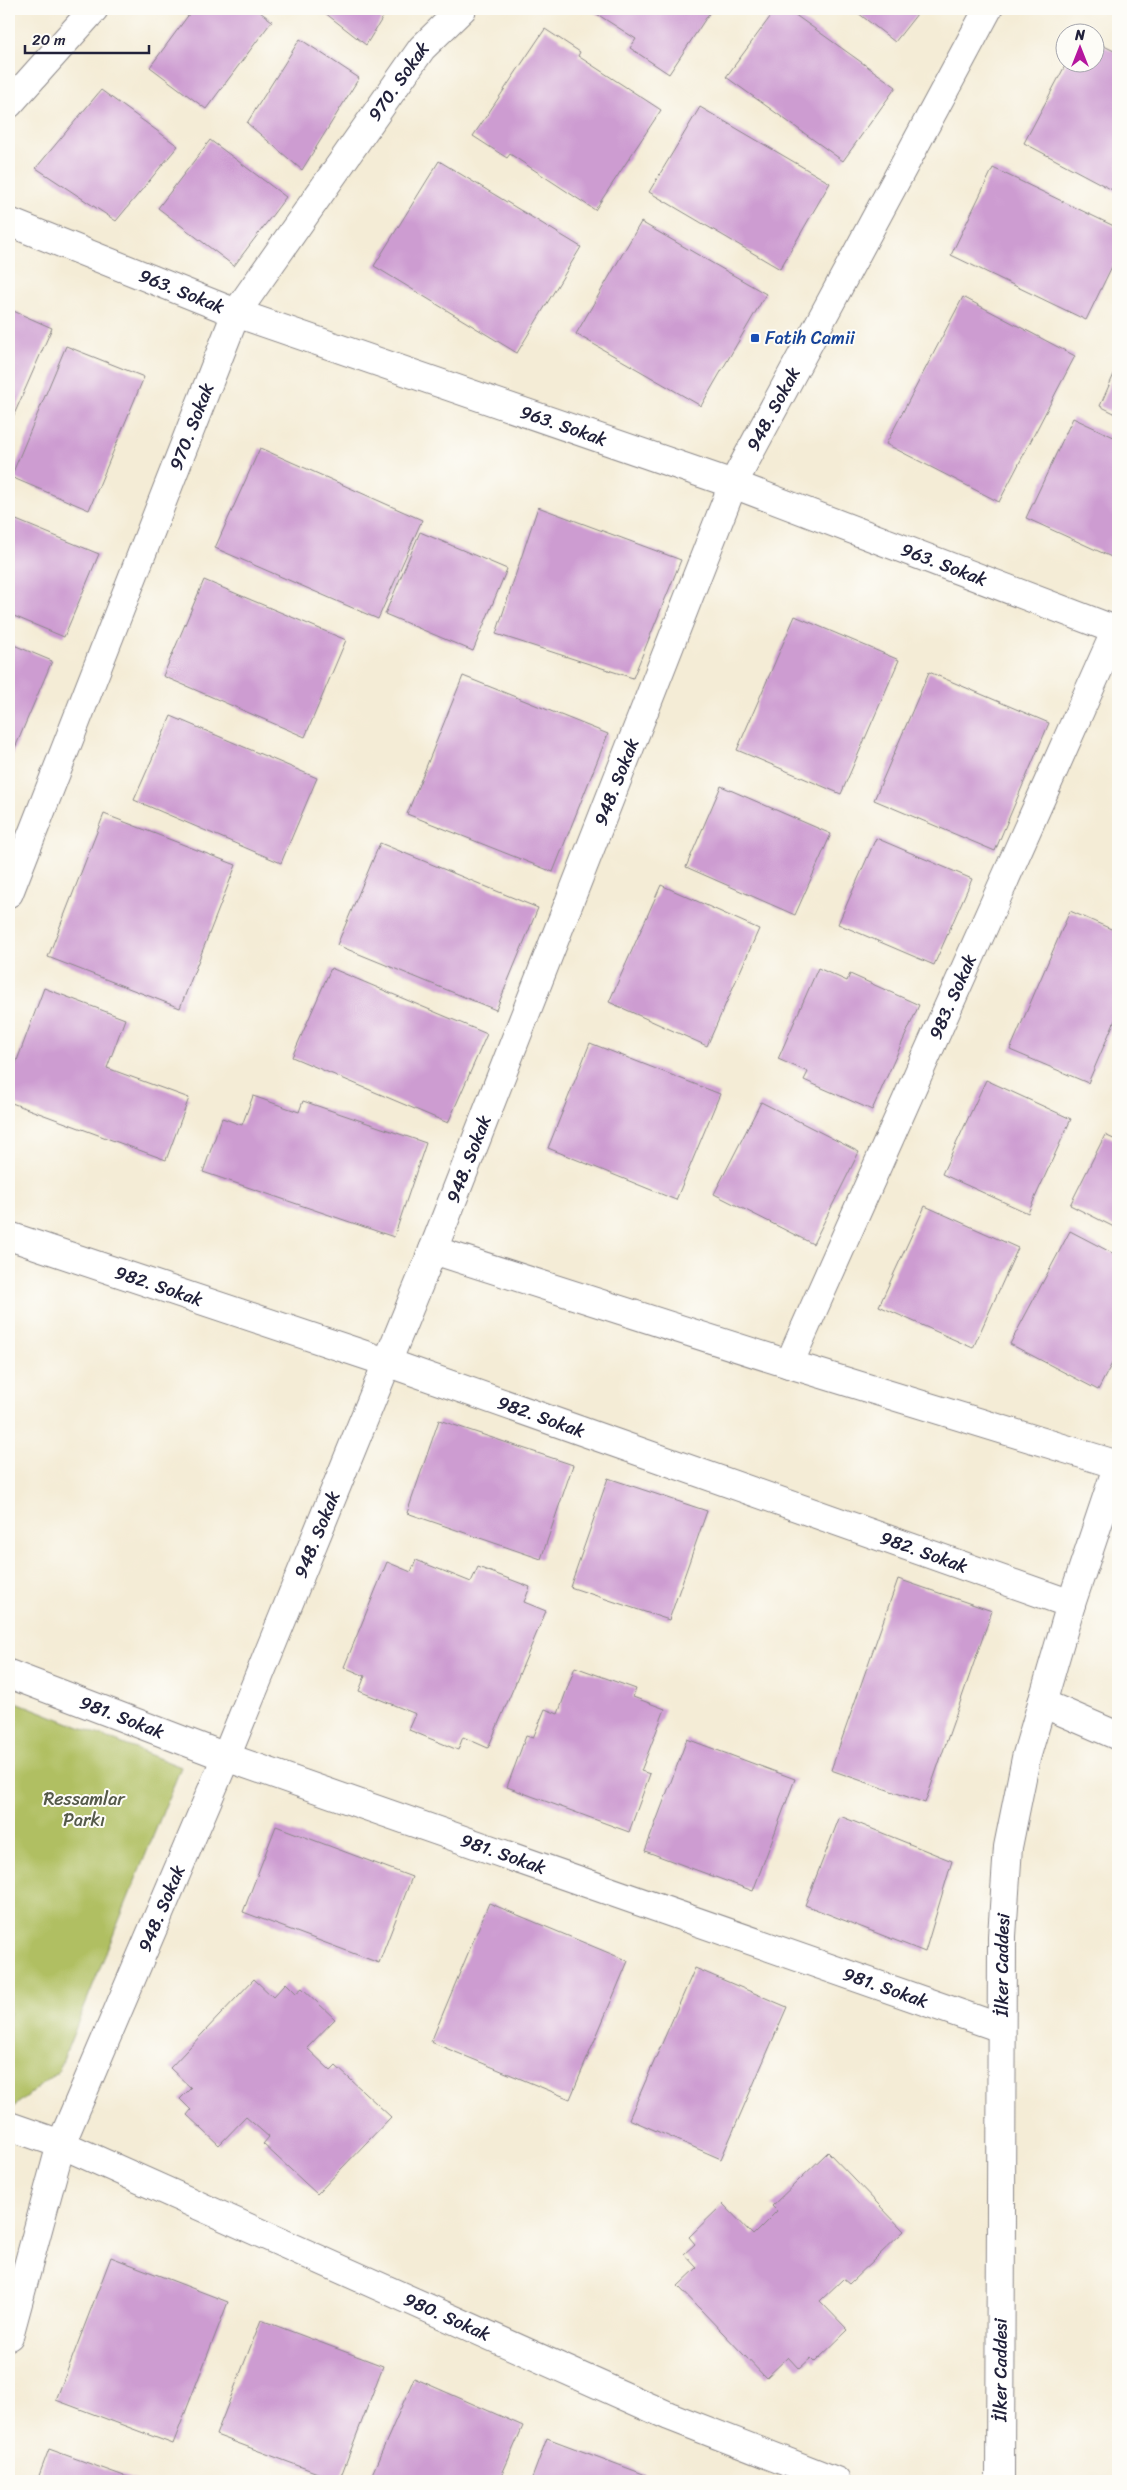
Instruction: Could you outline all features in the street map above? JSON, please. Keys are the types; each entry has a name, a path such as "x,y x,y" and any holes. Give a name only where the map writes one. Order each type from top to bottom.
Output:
{"street":[{"path":"9,104 94,9"},
{"name":"970. Sokak","path":"9,893 236,312 422,48 462,9"},
{"name":"948. Sokak","path":"9,2336 61,2144 226,1757 433,1250 733,484 988,9"},
{"name":"963. Sokak","path":"9,222 236,312 733,484 1117,630"},
{"name":"983. Sokak","path":"789,1364 1117,630"},
{"name":"982. Sokak","path":"9,1236 386,1362 1071,1604"},
{"path":"433,1250 789,1364 1118,1465"},
{"name":"İlker Caddesi","path":"1000,2481 1002,1936 1008,1847 1026,1758 1071,1604 1118,1465"},
{"name":"981. Sokak","path":"9,1674 226,1757 1001,2028"},
{"path":"1042,1703 1118,1736"},
{"name":"980. Sokak","path":"9,2126 61,2144 668,2416 836,2481"}],"green space":[{"name":"Ressamlar Parkı","path":"9,1699 181,1767 58,2072 12,2108 9,2107"}],"building":[{"path":"193,9 256,9 272,21 206,109 150,67"},
{"path":"320,9 388,9 366,45"},
{"path":"589,9 712,9 669,74 630,48 636,39"},
{"path":"776,9 787,9 896,87 843,161 726,77"},
{"path":"853,9 921,9 895,42"},
{"path":"545,29 580,52 578,56 661,110 595,210 510,154 507,158 473,136"},
{"path":"300,39 359,78 302,170 247,123"},
{"path":"1104,46 1118,53 1118,193 1024,143 1062,72 1104,72"},
{"path":"101,90 178,146 116,221 36,168"},
{"path":"700,107 830,183 780,269 649,192"},
{"path":"210,140 286,197 234,266 158,208"},
{"path":"439,161 581,247 517,353 374,266"},
{"path":"993,168 1118,228 1118,254 1086,320 951,255"},
{"path":"641,222 766,294 701,406 576,334"},
{"path":"963,297 1075,356 999,502 886,444"},
{"path":"9,309 52,328 9,426"},
{"path":"66,346 144,377 89,510 11,477"},
{"path":"1118,365 1118,415 1100,406"},
{"path":"1073,418 1118,439 1118,560 1026,518"},
{"path":"260,448 422,520 378,619 215,548"},
{"path":"538,507 681,560 633,678 496,634"},
{"path":"9,517 99,554 64,637 9,614"},
{"path":"420,532 507,569 473,651 385,614"},
{"path":"204,580 346,640 305,737 163,676"},
{"path":"795,616 899,660 841,794 737,750"},
{"path":"9,643 52,661 9,762"},
{"path":"929,672 1049,723 995,851 874,800"},
{"path":"463,676 608,734 553,872 407,814"},
{"path":"171,716 317,778 281,863 134,800"},
{"path":"721,786 831,834 795,915 686,867"},
{"path":"104,814 236,865 180,1008 48,957"},
{"path":"876,838 972,879 934,965 838,924"},
{"path":"380,843 538,908 496,1010 337,945"},
{"path":"661,885 759,929 707,1046 609,1002"},
{"path":"1070,911 1118,932 1118,1013 1088,1083 1010,1050"},
{"path":"331,968 487,1034 448,1123 292,1057"},
{"path":"818,968 847,981 850,974 919,1005 872,1110 804,1080 808,1072 778,1059"},
{"path":"44,988 125,1019 107,1068 189,1098 166,1160 9,1102 9,1082"},
{"path":"590,1043 720,1094 676,1200 548,1148"},
{"path":"986,1080 1071,1119 1028,1213 942,1174"},
{"path":"253,1096 299,1112 303,1101 426,1143 394,1237 203,1172 222,1118 242,1125"},
{"path":"761,1102 859,1152 813,1244 714,1194"},
{"path":"1105,1135 1118,1141 1118,1229 1070,1205"},
{"path":"925,1206 1018,1248 973,1348 879,1306"},
{"path":"1070,1231 1118,1256 1118,1352 1098,1390 1010,1344"},
{"path":"439,1420 573,1465 541,1559 407,1513"},
{"path":"608,1478 707,1511 669,1620 570,1587"},
{"path":"416,1560 471,1582 478,1567 530,1587 524,1602 546,1611 488,1748 463,1737 458,1750 409,1730 416,1714 359,1691 365,1676 344,1667 387,1562 411,1572"},
{"path":"898,1579 992,1611 925,1803 831,1770"},
{"path":"575,1667 636,1689 633,1697 665,1709 641,1771 650,1774 629,1832 507,1787 526,1736 533,1738 545,1709 558,1714"},
{"path":"687,1739 795,1779 753,1891 645,1851"},
{"path":"840,1816 952,1861 925,1952 805,1905"},
{"path":"276,1826 412,1877 379,1963 243,1912"},
{"path":"489,1903 628,1961 570,2099 431,2042"},
{"path":"695,1968 787,2007 721,2159 629,2119"},
{"path":"254,1979 273,1997 286,1983 296,1993 302,1988 335,2019 307,2048 331,2071 336,2066 391,2117 317,2194 263,2144 269,2137 246,2117 219,2145 187,2115 191,2110 180,2099 191,2088 170,2068"},
{"path":"828,2152 904,2231 849,2284 843,2279 820,2301 848,2330 815,2362 811,2358 799,2369 788,2357 766,2378 678,2286 697,2268 684,2254 695,2244 689,2237 723,2204 753,2235 777,2211 772,2206"},
{"path":"111,2257 228,2302 173,2444 56,2400"},
{"path":"261,2320 383,2366 339,2481 216,2435"},
{"path":"414,2378 523,2426 499,2481 369,2481"},
{"path":"547,2438 646,2475 643,2481 531,2481"},
{"path":"49,2449 138,2481 37,2481"}],"place":[{"name":"Fatih Camii","path":"755,338"}]}
